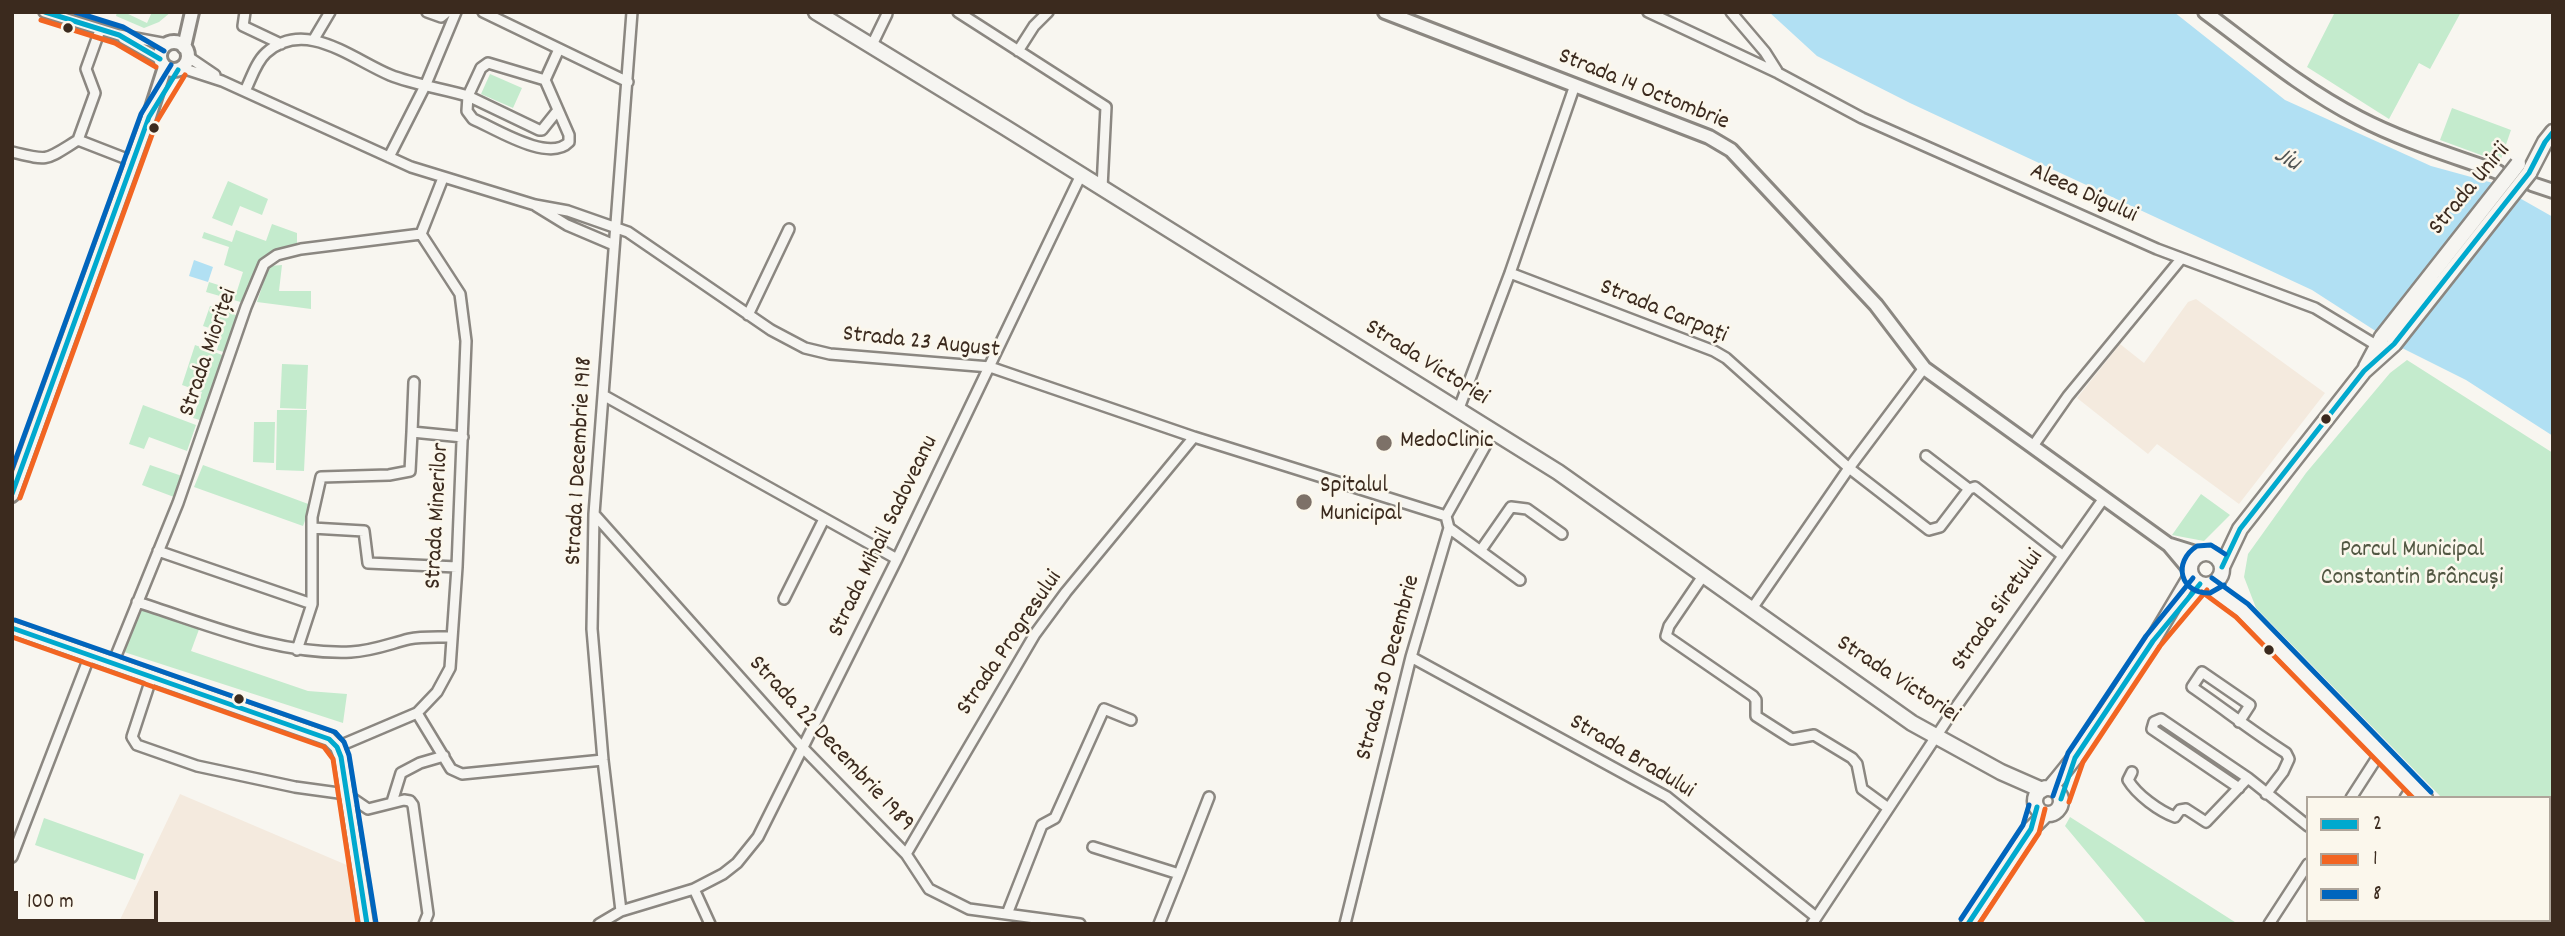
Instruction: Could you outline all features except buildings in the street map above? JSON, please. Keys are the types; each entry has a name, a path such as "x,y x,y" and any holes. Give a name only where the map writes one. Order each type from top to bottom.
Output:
{"main road":[{"path":"12,495 17,466 191,12"},
{"name":"Strada Victoriei","path":"816,12 1580,487 1883,704 2001,772 2042,799"},
{"name":"Strada 14 Octombrie","path":"1385,12 1709,137 1731,150 1876,305 1924,368 2169,545"},
{"path":"2205,12 2311,89 2357,117 2401,137 2498,172"},
{"name":"Strada Unirii","path":"2197,579 2213,583 2222,570 2240,529 2364,372 2384,342 2527,173 2549,137"},
{"path":"2527,173 2553,191"},
{"name":"Strada Unirii","path":"2197,579 2191,564 2240,529"},
{"path":"2169,545 2220,561 2242,610"},
{"path":"2169,545 2197,579 2242,610 2380,753 2409,792"},
{"name":"Strada Unirii","path":"1968,924 2031,829 2042,799 2075,758 2197,579"},
{"path":"12,628 317,733 337,747 367,924"},
{"name":"Strada Unirii","path":"2042,799 2057,810 2075,758"},
{"path":"2042,799 2058,793 2061,799"}],"street":[{"name":"Strada 23 August","path":"44,12 119,35 174,57 389,158 443,178 535,205 568,211 616,227 636,237 771,330 815,351 990,367 1194,437 1446,516"},
{"path":"245,12 243,26 281,44"},
{"path":"314,39 330,12"},
{"path":"427,12 441,17 447,12"},
{"path":"389,158 426,84 456,12"},
{"path":"483,12 628,82"},
{"name":"Strada 1 Decembrie 1918","path":"621,911 603,760 592,629 594,514 632,12"},
{"path":"958,12 1106,107 1101,188"},
{"path":"1018,51 1048,12"},
{"name":"Aleea Digului","path":"1648,12 1778,73 1862,117 2181,259 2315,308 2384,342"},
{"name":"Aleea Digului","path":"1731,12 1765,52 1778,73"},
{"path":"870,47 887,14"},
{"path":"12,152 39,159 50,158 78,140 95,93 86,69 100,30"},
{"name":"Strada 23 August","path":"119,35 174,57"},
{"path":"245,91 261,59 281,44 297,39 314,39 389,75 468,96 539,130 542,130 558,110"},
{"path":"545,80 488,63 481,68 468,96 467,111 473,119 545,150 561,148 569,142 545,80 559,49"},
{"path":"1458,411 1510,273 1575,85"},
{"path":"78,140 132,161"},
{"name":"Strada Mihail Sadoveanu","path":"694,889 730,870 758,837 897,559 1081,175"},
{"path":"422,234 443,178"},
{"name":"Strada 23 August","path":"535,205 567,225 614,245"},
{"path":"748,315 789,229"},
{"name":"Strada Minerilor","path":"337,747 417,713 438,692 450,668 466,341 460,294 422,234"},
{"name":"Strada Mioriței","path":"113,663 178,503 246,307 264,264 277,255 301,249 422,234"},
{"path":"2033,446 2068,396 2181,259"},
{"name":"Strada Carpați","path":"1510,273 1714,351 1726,358 1849,468 1929,530 1940,527 1969,489"},
{"path":"1751,610 1849,468 1924,368"},
{"path":"297,650 312,604 313,517 321,477 389,475 410,471 414,382"},
{"path":"603,395 897,559"},
{"path":"412,432 463,437"},
{"path":"1493,432 1446,516 1449,528 1520,580"},
{"name":"Strada Progresului","path":"906,854 1035,634 1066,592 1194,437"},
{"path":"1926,456 1969,489 1980,489 2062,555"},
{"name":"Strada Siretului","path":"1814,921 1936,736 2104,498"},
{"path":"1481,551 1511,508 1527,509 1562,534"},
{"name":"Strada 22 Decembrie 1989","path":"594,514 802,747 906,854 929,889 969,909 1080,924"},
{"path":"784,599 824,519"},
{"path":"313,528 364,531 368,563 457,567"},
{"name":"Strada 30 Decembrie","path":"1345,924 1411,657 1449,528"},
{"path":"158,551 312,604"},
{"path":"1703,576 1669,626 1666,636 1753,696 1756,716 1785,737 1792,739 1814,734 1852,758 1857,764 1862,789 1888,808"},
{"path":"138,602 297,650 351,652 377,649 410,639 452,637"},
{"path":"12,857 90,655"},
{"name":"Strada Bradului","path":"1411,657 1667,797 1814,921"},
{"path":"2239,722 2250,705 2202,672 2192,687 2239,722 2286,753 2289,759 2283,772 2266,794"},
{"path":"152,676 132,737 137,745 197,766 295,787 346,794 368,808 410,801 413,805 428,914 424,924"},
{"path":"1007,914 1042,825 1055,818 1104,709 1130,720"},
{"path":"417,713 452,769 462,774 603,760"},
{"path":"2239,788 2152,729 2154,722 2161,719 2248,778 2306,824"},
{"path":"2352,796 2380,753"},
{"path":"392,802 401,773 420,763 444,756"},
{"path":"2132,772 2128,780 2132,787 2168,814 2175,817 2180,810 2186,809 2206,822 2248,778"},
{"path":"1159,924 1209,797"},
{"path":"1093,846 1179,874"},
{"path":"2269,924 2306,867"},
{"path":"598,924 621,911 694,889 709,924"}],"shaded area":[{"path":"2196,299 2325,393 2239,504 2157,444 2148,454 2077,398 2120,344 2144,363 2188,302"},
{"path":"180,794 349,866 360,924 118,924"}],"green space":[{"path":"117,12 124,12 147,23 152,12 171,12 159,22 144,28 116,16"},
{"path":"2335,12 2461,12 2430,69 2419,63 2389,119 2307,67"},
{"path":"490,74 522,88 513,108 481,94"},
{"path":"2452,108 2511,130 2500,162 2440,140"},
{"path":"228,181 268,199 262,215 240,206 232,226 212,218"},
{"path":"272,224 297,233 297,246 261,264 244,303 206,292 209,282 237,291 243,272 224,265 229,247 202,238 204,232 232,242 236,230 266,241"},
{"path":"282,265 279,291 311,291 311,309 257,302 269,266"},
{"path":"210,306 236,315 234,324 237,325 227,353 217,350 222,332 203,326"},
{"path":"195,345 225,356 203,421 193,418 202,392 182,385"},
{"name":"Parcul Municipal Constantin Brâncuși","path":"2407,360 2553,453 2553,910 2551,796 2440,796 2256,608 2244,577 2248,554 2306,473 2390,373"},
{"path":"282,364 308,365 306,409 280,408"},
{"path":"143,405 196,425 187,451 149,437 144,449 129,444"},
{"path":"277,410 307,410 304,471 276,470"},
{"path":"254,422 275,422 274,463 253,462"},
{"path":"150,465 182,476 174,497 142,485"},
{"path":"203,465 311,505 303,526 194,487"},
{"path":"2201,494 2230,515 2204,541 2172,535"},
{"path":"140,605 201,624 191,651 308,691 347,694 343,723 124,652"},
{"path":"2070,817 2238,924 2147,924 2065,826"},
{"path":"44,818 144,854 135,880 35,845"}],"water":[{"name":"Jiu","path":"1769,12 2174,12 2285,100 2431,166 2493,183 2553,217 2553,436 2466,380 2402,348 2312,290 1910,103 1817,56"},
{"path":"194,260 213,267 208,282 189,276"}],"transit line":[{"name":"2","path":"45,12 119,35 160,59"},
{"name":"8","path":"75,12 123,27 164,51"},
{"name":"1","path":"41,20 115,43 156,67"},
{"name":"8","path":"12,469 141,114 171,65"},
{"name":"2","path":"12,494 149,117 178,70"},
{"name":"1","path":"20,498 157,121 185,75"},
{"name":"2","path":"2222,567 2240,529 2364,371 2394,344 2529,173 2553,132"},
{"name":"8","path":"2224,585 2210,593 2200,592 2186,583 2182,568 2184,560 2197,546 2211,545 2225,554"},
{"name":"8","path":"2053,796 2068,753 2146,636 2193,578"},
{"name":"8","path":"2212,578 2248,604 2431,792"},
{"name":"2","path":"2061,799 2075,758 2153,641 2200,584"},
{"name":"1","path":"2069,802 2083,762 2160,646 2207,590"},
{"name":"1","path":"2202,592 2236,617 2411,796"},
{"name":"8","path":"15,620 335,732 344,742 349,755 376,923"},
{"name":"2","path":"12,628 329,739 337,747 341,757 367,924"},
{"name":"1","path":"12,637 324,747 333,759 358,924"},
{"name":"8","path":"1961,919 2023,825 2029,805"},
{"name":"2","path":"1968,924 2031,829 2037,807"},
{"name":"1","path":"1979,924 2039,833 2045,809"}],"place":[{"name":"MedoClinic","path":"1384,443"},
{"name":"Spitalul Municipal","path":"1304,502"}]}
